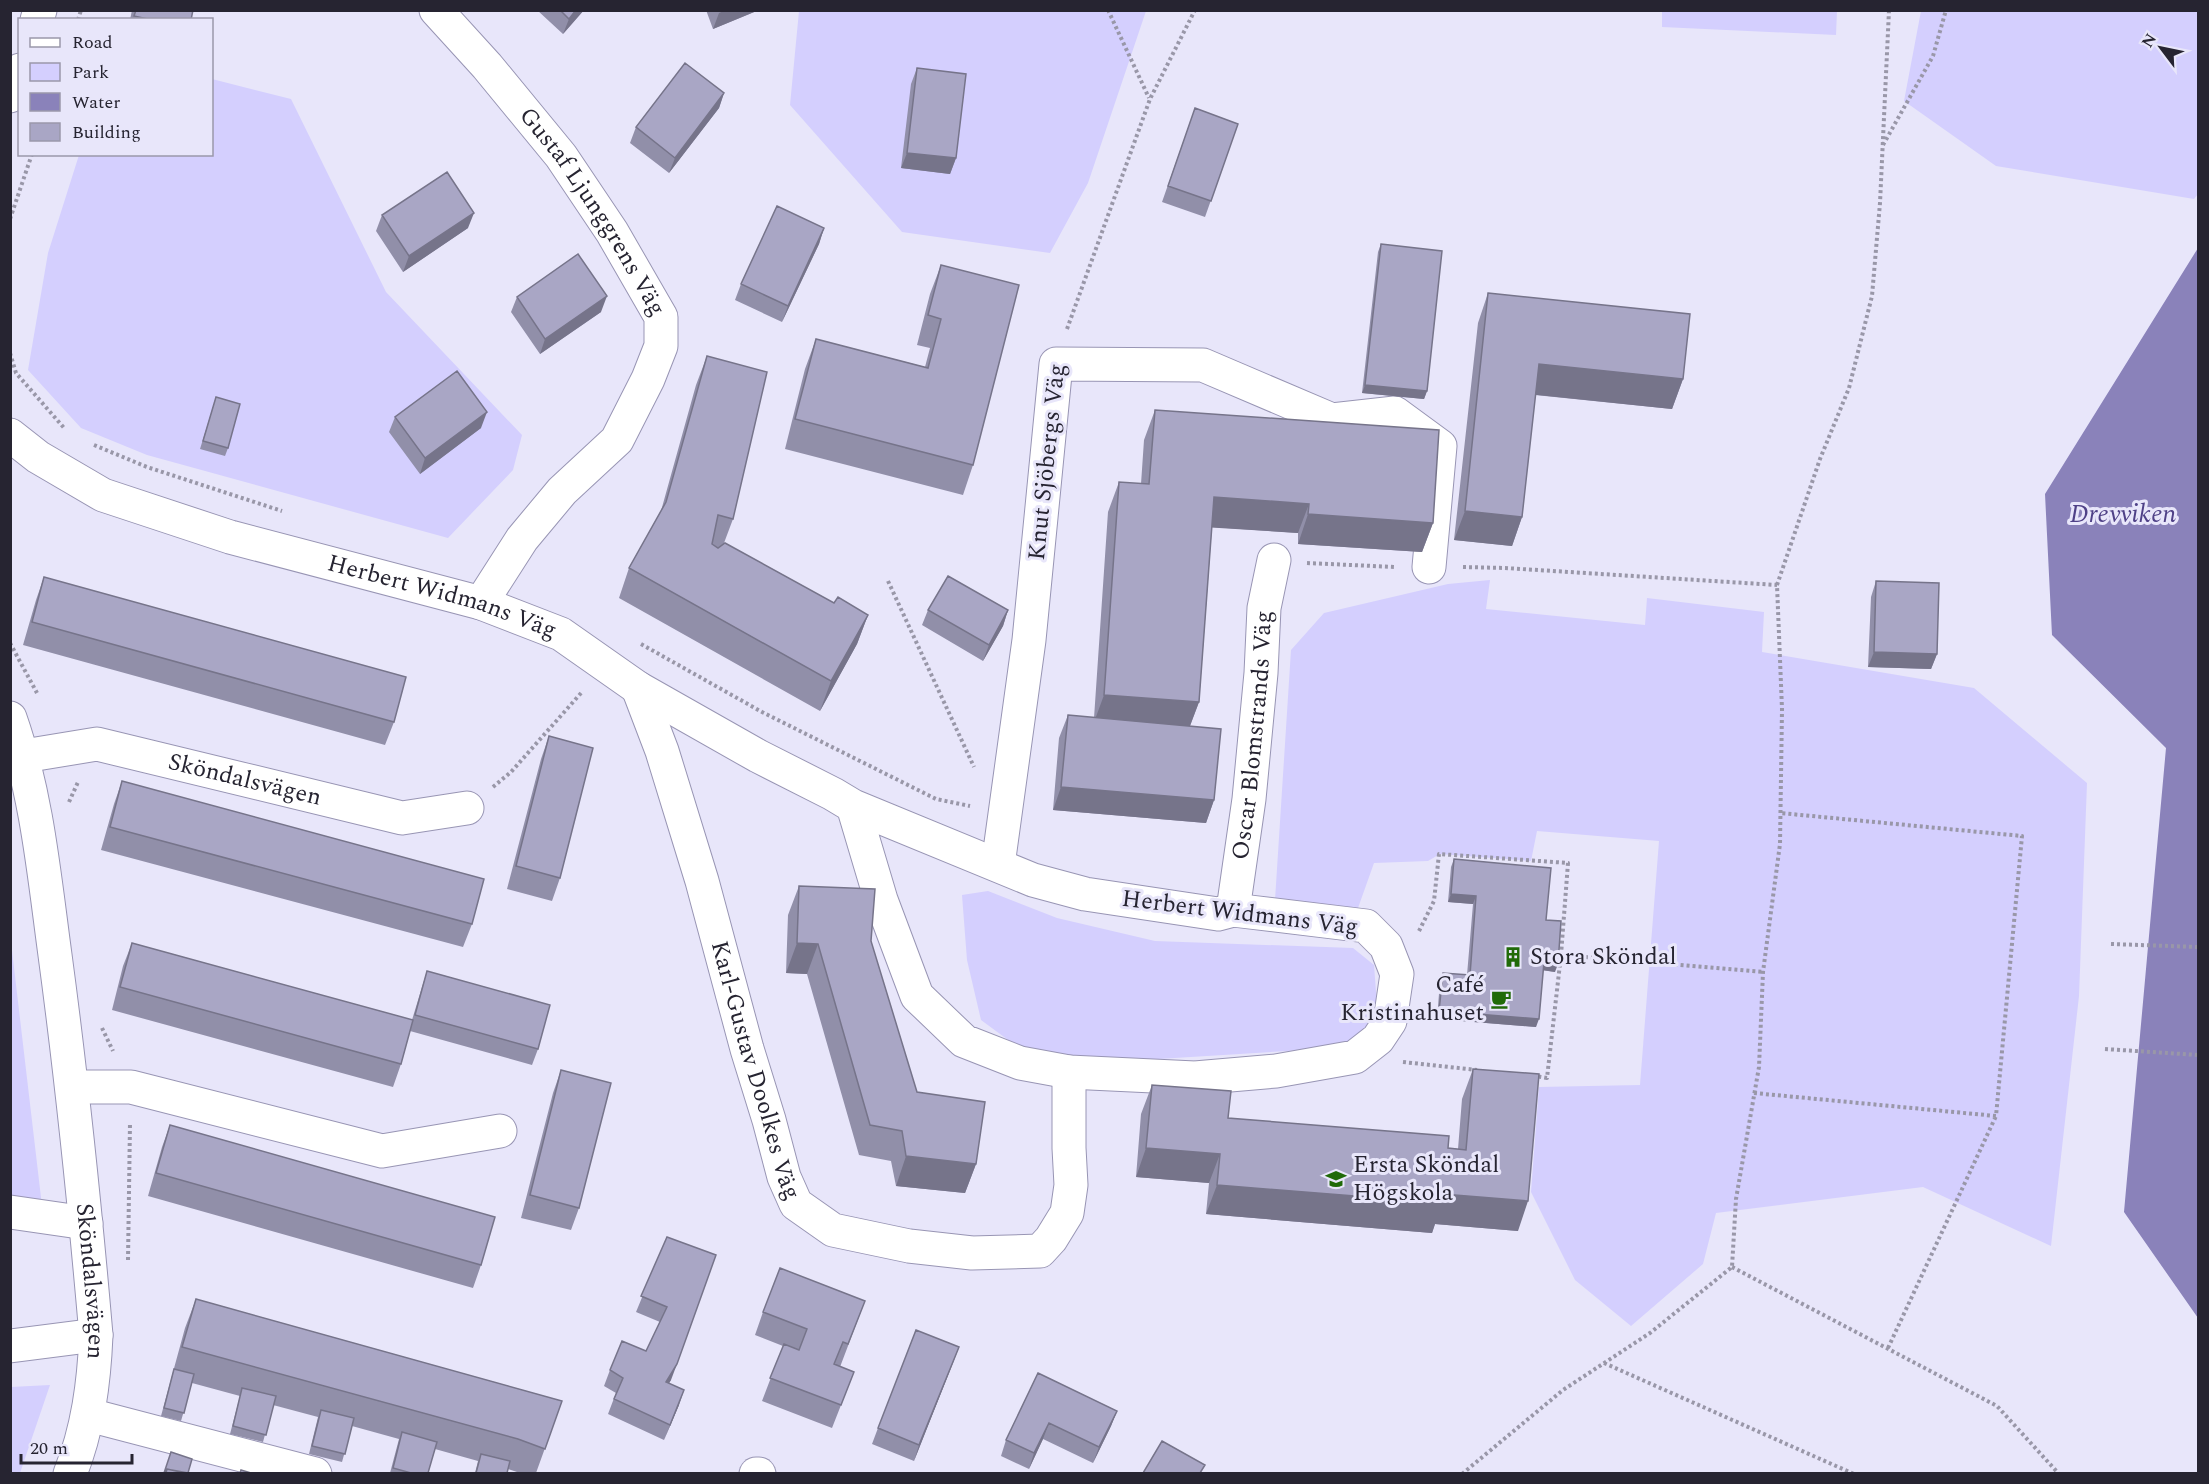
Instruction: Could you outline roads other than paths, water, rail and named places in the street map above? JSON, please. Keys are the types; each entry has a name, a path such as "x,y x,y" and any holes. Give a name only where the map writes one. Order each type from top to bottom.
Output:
{"street":[{"name":"Gustaf Ljunggrens Väg","path":"436,10 487,66 561,156 612,232 661,317 661,346 648,379 617,440 562,491 522,539 481,603"},
{"path":"10,96 18,75"},
{"name":"Knut Sjöbergs Väg","path":"998,865 1029,640 1056,364 1203,365 1332,420 1395,413 1440,446 1429,567"},
{"name":"Herbert Widmans Väg","path":"10,435 38,457 103,495 230,537 481,603 561,634 638,688 758,756 853,806 906,830 1033,880 1085,894 1218,914 1233,910 1366,926 1386,946 1397,974 1390,1021 1378,1039 1355,1057 1276,1071 1196,1078 1069,1072 1020,1063 964,1041 916,996 881,900 853,806"},
{"name":"Oscar Blomstrands Väg","path":"1233,910 1249,799 1261,673 1264,609 1274,560"},
{"name":"Karl-Gustav Doolkes Väg","path":"638,688 663,751 702,881 784,1177 796,1204 833,1230 909,1246 972,1253 1040,1251 1051,1239 1066,1214 1070,1194 1069,1072"},
{"name":"Sköndalsvägen","path":"10,718 24,756 37,813 72,1087 96,1335 94,1377 88,1415 70,1473"},
{"name":"Sköndalsvägen","path":"24,756 97,744 402,818 467,808"},
{"path":"72,1087 130,1087 382,1151 500,1131"},
{"path":"10,1212 86,1222"},
{"path":"10,1346 96,1335"},
{"path":"88,1415 315,1473"}],"water":[{"name":"Drevviken","path":"2198,248 2198,1318 2124,1212 2166,748 2052,635 2045,494"}],"place":[{"name":"Stora Sköndal","path":"1513,957"},
{"name":"Café Kristinahuset","path":"1501,999"},
{"name":"Ersta Sköndal Högskola","path":"1336,1179"}]}
